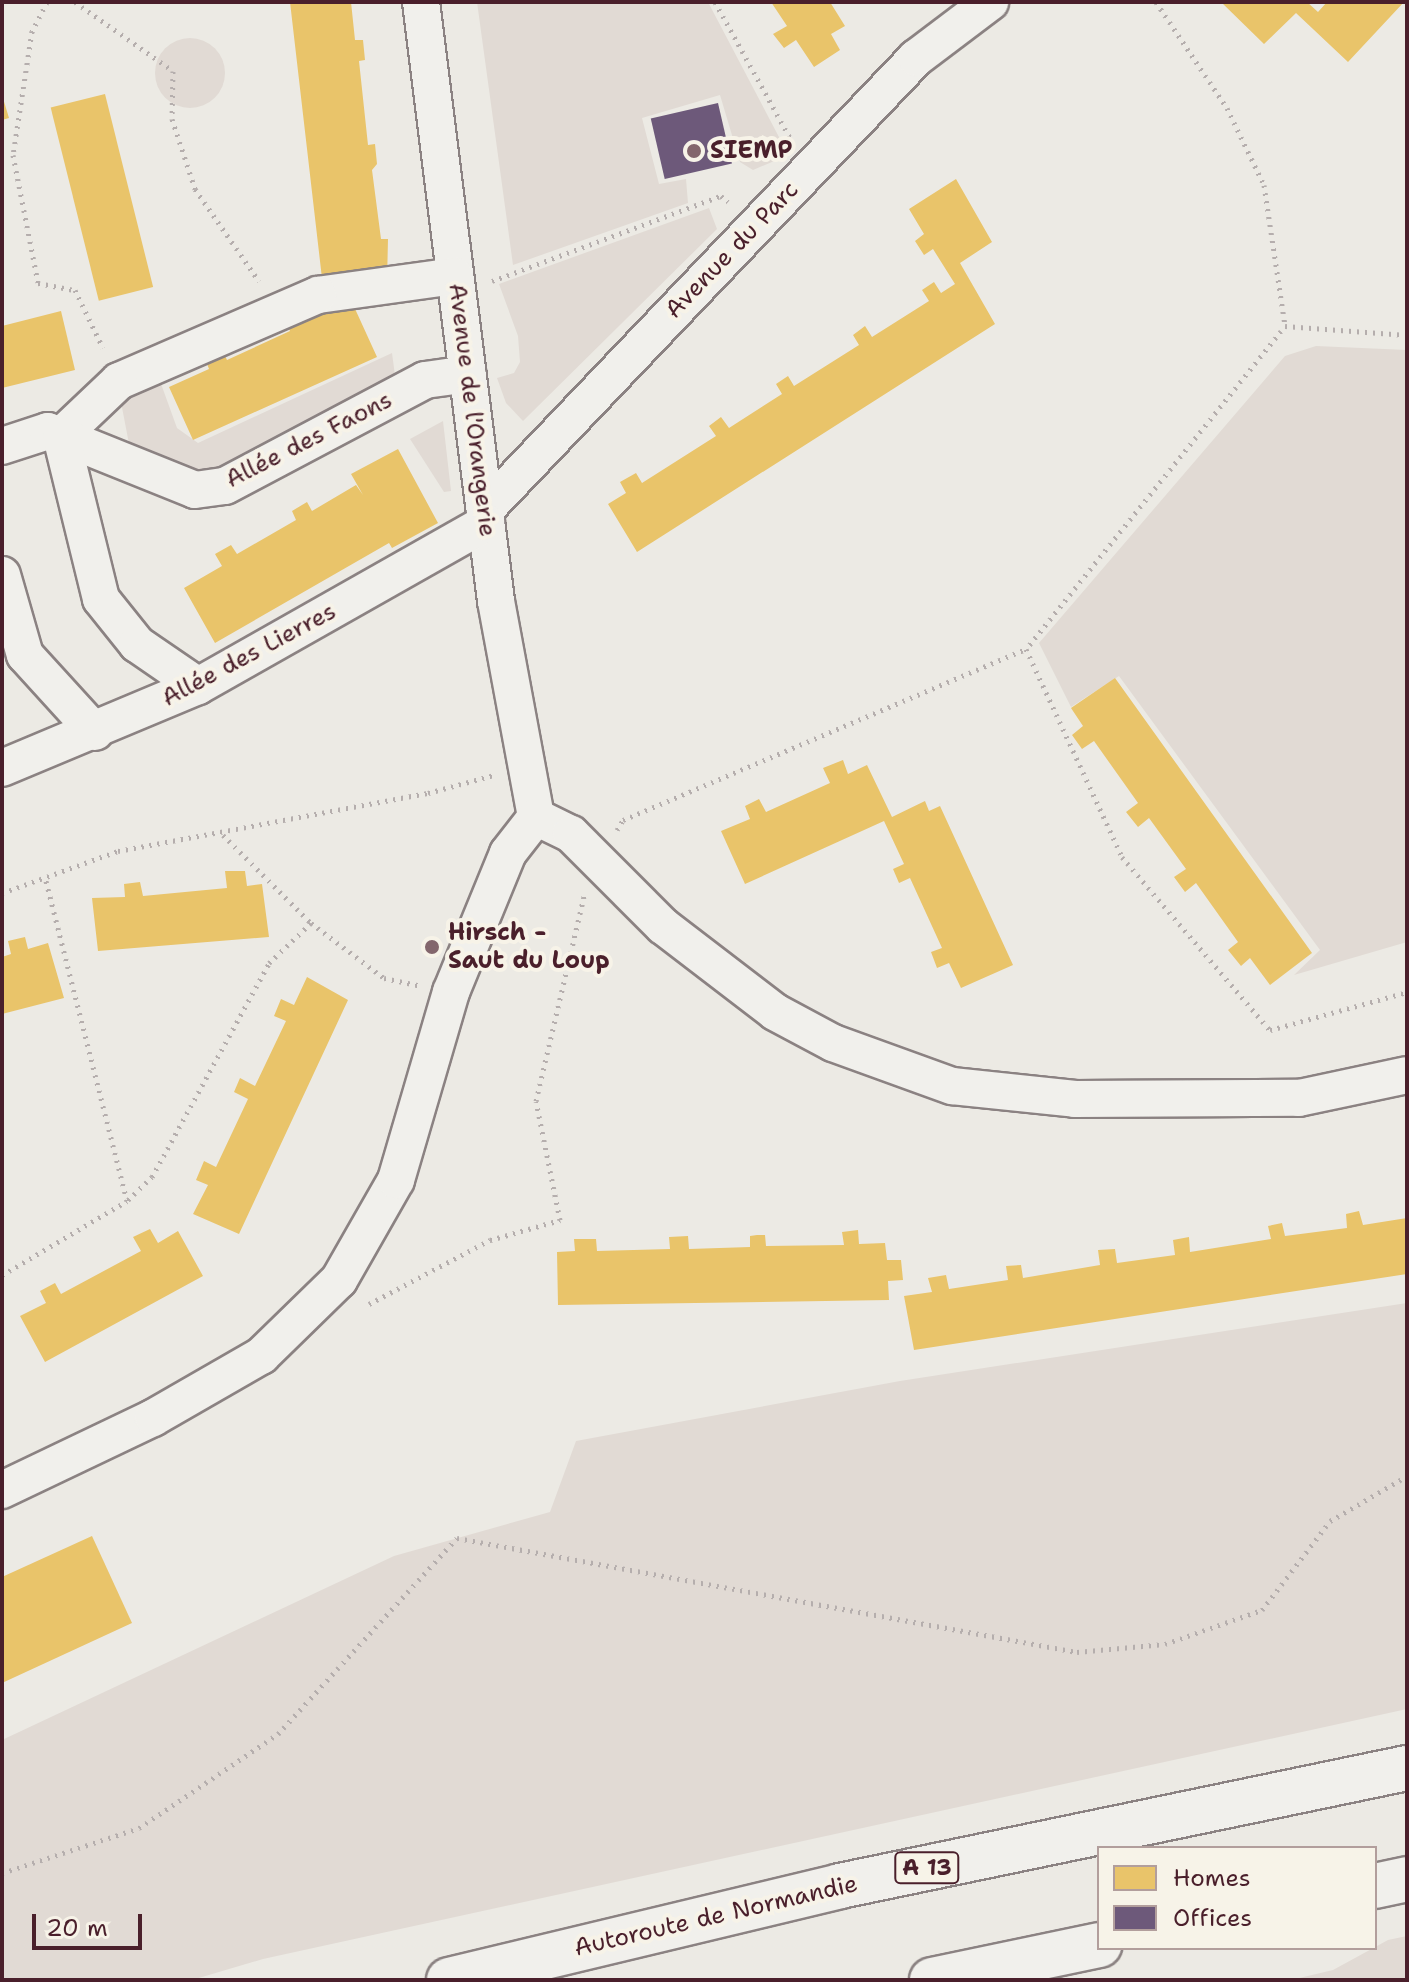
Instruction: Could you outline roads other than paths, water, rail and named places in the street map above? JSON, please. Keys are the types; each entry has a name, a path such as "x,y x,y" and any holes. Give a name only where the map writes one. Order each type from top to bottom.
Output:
{"highway":[{"name":"Autoroute de Normandie","path":"449,1980 840,1886 1407,1768"},
{"path":"1377,1886 1407,1879"},
{"path":"932,1980 1097,1945"}],"street":[{"name":"Avenue de l'Orangerie","path":"421,2 485,516 536,817"},
{"name":"Avenue du Parc","path":"485,516 916,58 990,2"},
{"path":"61,436 119,381 318,295 456,285"},
{"name":"Allée des Faons","path":"61,436 195,490 225,486 425,380 468,374"},
{"path":"2,446 48,431 61,436"},
{"path":"61,436 101,599 137,644 198,686"},
{"name":"Allée des Lierres","path":"2,768 95,732 198,686 485,516"},
{"path":"2,575 25,655 95,732"},
{"path":"2,1490 153,1418 261,1356 339,1280 396,1180 451,992 508,853 536,817 571,834 663,926 775,1012 833,1043 952,1086 1075,1099 1299,1098 1407,1075"}],"place":[{"name":"SIEMP","path":"694,151"},
{"name":"Hirsch - Saut du Loup","path":"432,947"}]}
